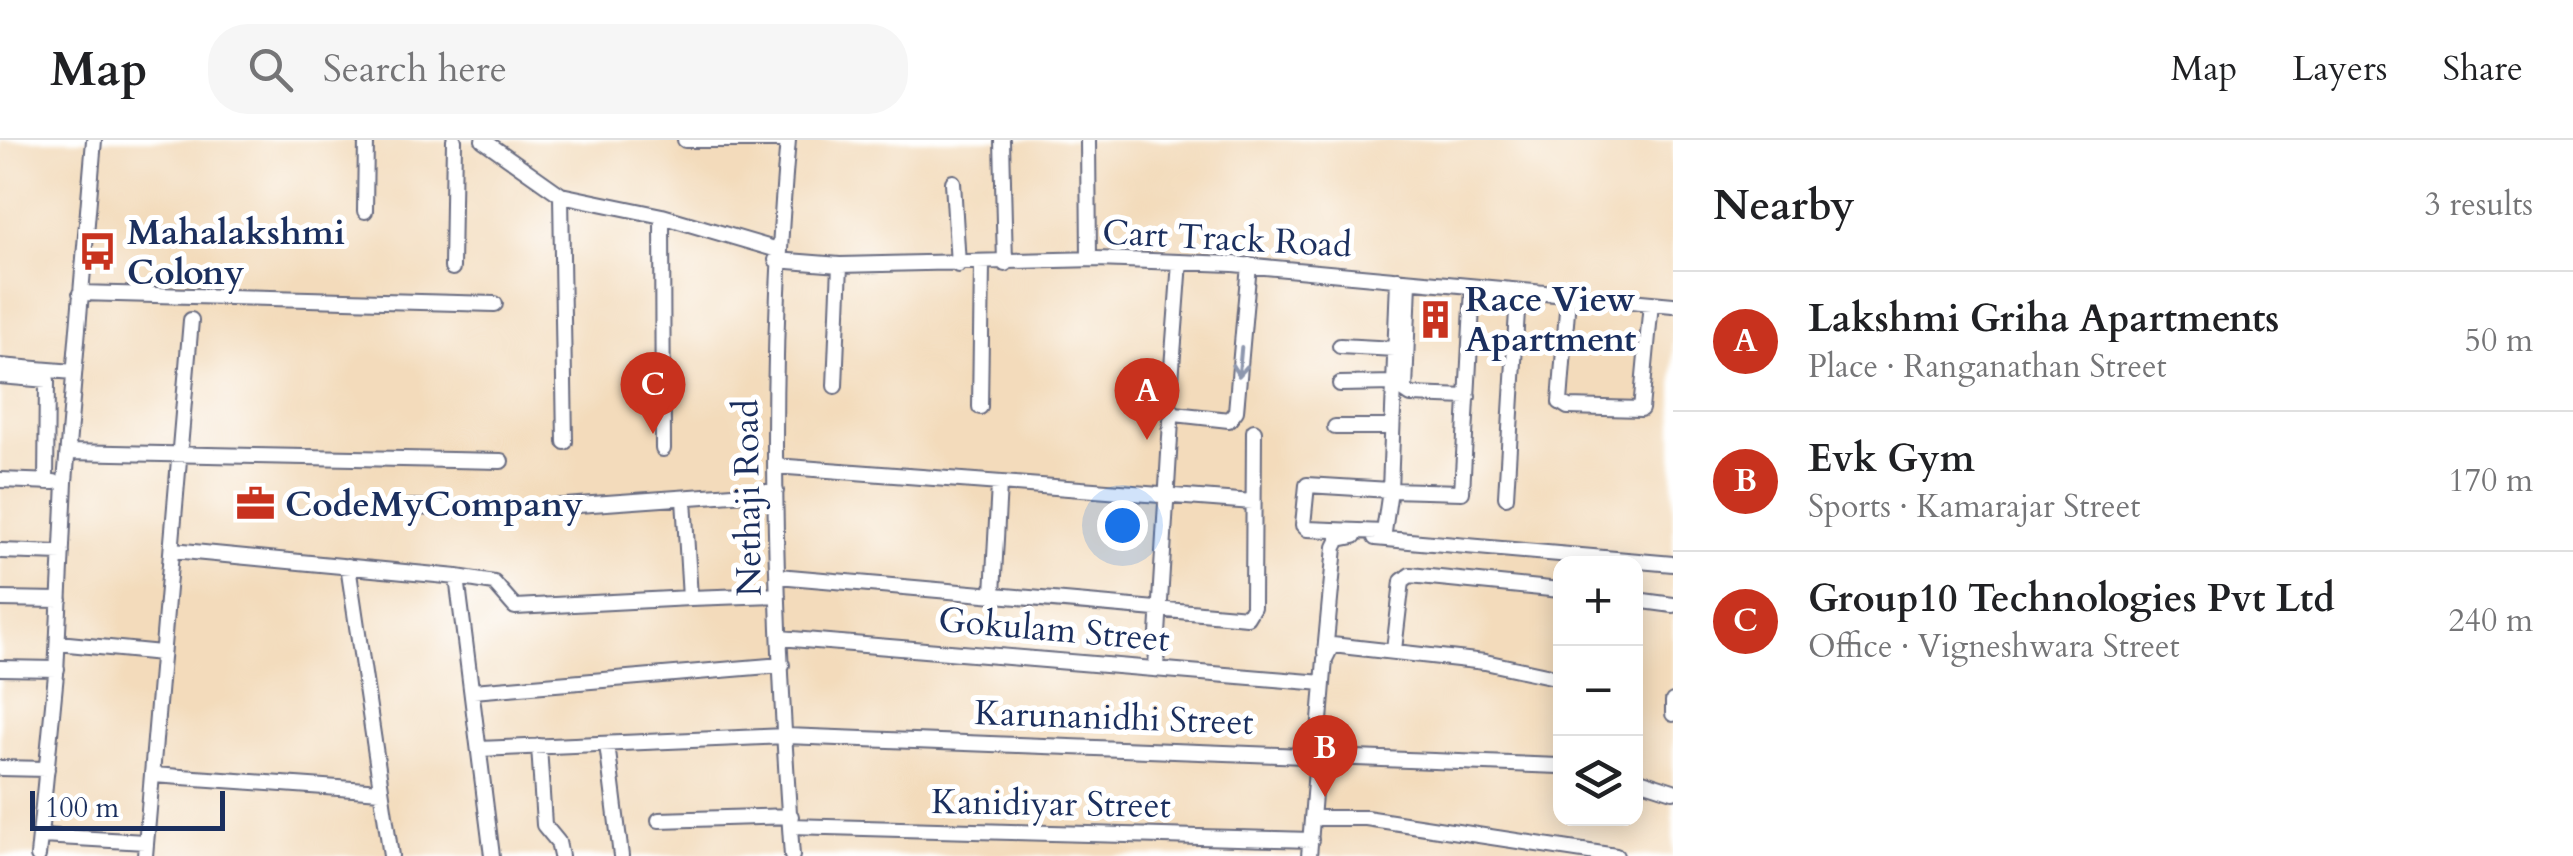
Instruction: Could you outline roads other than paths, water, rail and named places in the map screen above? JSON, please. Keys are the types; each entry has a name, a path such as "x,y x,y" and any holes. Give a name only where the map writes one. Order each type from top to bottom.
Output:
{"street":[{"path":"38,856 57,669 65,482 94,140"},
{"path":"365,211 366,140"},
{"path":"452,268 454,140"},
{"name":"Cart Track Road","path":"482,140 502,147 562,195 662,216 777,255 840,265 1090,259 1249,265 1518,294 1673,304"},
{"path":"686,140 788,140"},
{"name":"Nethaji Road","path":"788,140 777,255 774,466 792,856"},
{"path":"1002,140 1005,264"},
{"path":"1088,140 1090,259"},
{"path":"953,182 958,265"},
{"path":"562,195 565,442"},
{"path":"662,216 663,449"},
{"path":"1180,262 1170,407 1176,414 1229,420 1236,410 1249,265"},
{"path":"980,407 982,264"},
{"path":"835,386 840,265"},
{"path":"1404,280 1395,348 1390,490 1385,531 1306,529 1302,525 1307,485 1390,490 1462,492 1473,288"},
{"path":"1404,280 1405,391 1411,396 1468,396"},
{"path":"80,293 495,304"},
{"path":"1506,497 1518,294"},
{"path":"1568,297 1560,402 1568,407 1640,409 1651,303"},
{"path":"42,836 145,849 191,320"},
{"path":"1340,346 1395,348"},
{"path":"0,366 74,372"},
{"path":"0,376 47,380 46,482"},
{"path":"1340,384 1394,383"},
{"path":"1156,666 1172,421"},
{"path":"1334,427 1392,426"},
{"path":"778,576 1251,616 1254,430"},
{"path":"68,452 500,461"},
{"path":"774,466 1253,502"},
{"path":"0,480 65,482"},
{"path":"993,593 999,485"},
{"path":"411,507 508,510 776,491"},
{"path":"684,499 690,598"},
{"path":"1310,848 1315,754 1339,539 1354,536 1673,564"},
{"path":"173,550 457,577 494,584 514,606 778,596"},
{"path":"0,551 62,552"},
{"path":"348,566 392,856"},
{"path":"1394,650 1402,582 1410,575 1553,589"},
{"path":"457,577 492,856"},
{"path":"0,599 60,600"},
{"path":"1643,601 1673,605"},
{"name":"Gokulam Street","path":"780,638 1156,666 1323,684"},
{"path":"58,644 160,653"},
{"path":"1325,653 1339,644 1553,677"},
{"path":"473,690 782,665"},
{"path":"0,668 57,669"},
{"name":"Karunanidhi Street","path":"479,749 786,736 1553,766"},
{"path":"607,744 621,856"},
{"path":"539,746 544,825 558,842 561,856"},
{"path":"0,768 47,768"},
{"path":"153,775 381,792"},
{"path":"1643,781 1673,791"},
{"path":"1312,818 1366,818 1616,856"},
{"name":"Kanidiyar Street","path":"659,820 791,821 1310,848"}],"place":[{"name":"Mahalakshmi Colony","path":"97,252"},
{"name":"Race View Apartment","path":"1435,319"},
{"name":"Group10 Technologies Pvt Ltd","path":"653,434"},
{"name":"Lakshmi Griha Apartments","path":"1147,440"},
{"name":"CodeMyCompany","path":"255,504"},
{"name":"Evk Gym","path":"1325,797"}]}
